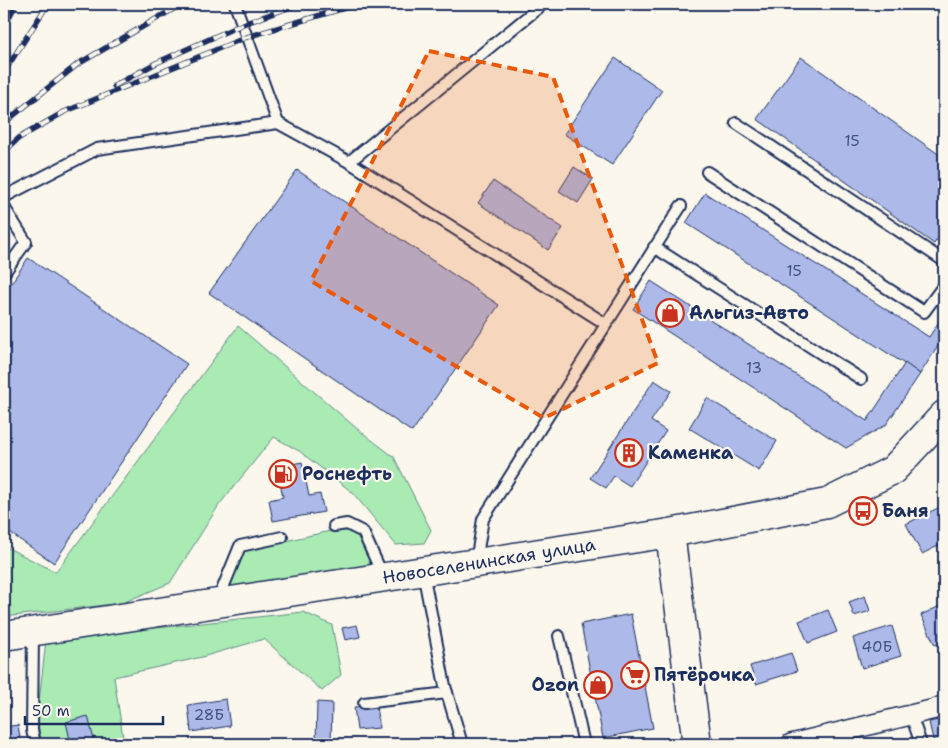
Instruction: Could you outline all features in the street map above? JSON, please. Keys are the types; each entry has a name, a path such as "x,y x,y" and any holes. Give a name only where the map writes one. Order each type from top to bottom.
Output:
{"main road":[{"name":"Новоселенинская улица","path":"4,636 670,532 827,503 893,470 944,416"},
{"path":"670,532 697,744"}],"street":[{"path":"791,744 935,709 944,705"}],"lane":[{"path":"236,4 278,123"},
{"path":"349,162 543,4"},
{"path":"4,197 97,149 278,123 349,162 606,324"},
{"path":"736,123 944,261"},
{"path":"707,172 924,312 944,285"},
{"path":"4,206 26,242 4,273"},
{"path":"476,563 483,519 681,206"},
{"path":"654,247 861,379"},
{"path":"334,526 346,524 363,532 384,577"},
{"path":"217,603 240,546 282,537"},
{"path":"423,571 447,692 462,744"},
{"path":"33,632 32,730 36,744"},
{"path":"559,636 584,744"},
{"path":"364,703 447,692"},
{"path":"911,714 921,744"}],"highlighted area":[{"path":"429,51 553,77 658,363 544,418 311,281"}],"green space":[{"path":"238,326 355,427 394,457 431,530 424,543 396,545 352,492 299,451 274,437 219,505 170,583 122,603 4,617 4,546 56,572"},
{"path":"344,528 359,536 375,572 223,596 244,550"},
{"path":"303,612 332,625 341,675 322,691 264,639 202,657 114,677 124,744 42,744 37,719 46,640"}],"building":[{"path":"104,4 115,4 112,9"},
{"path":"801,57 944,158 944,229 934,244 757,119"},
{"path":"615,58 662,90 612,165 564,134"},
{"path":"574,167 593,179 578,203 559,191"},
{"path":"297,170 499,305 412,432 209,293"},
{"path":"493,181 563,228 548,250 478,203"},
{"path":"705,193 929,337 940,320 944,322 944,337 920,374 686,223"},
{"path":"28,258 187,364 54,563 4,529 4,294"},
{"path":"651,281 867,421 905,363 920,374 886,425 846,448 633,309"},
{"name":"Каменка","path":"654,380 671,391 651,421 666,431 630,486 614,476 606,488 590,478"},
{"path":"707,398 777,441 759,471 689,428"},
{"path":"302,462 309,496 320,494 324,512 273,521 269,500 283,497 277,467"},
{"path":"940,507 944,515 944,543 922,554 906,524"},
{"path":"865,596 870,611 854,616 849,602"},
{"path":"944,604 944,641 935,645 921,615"},
{"path":"828,610 837,632 808,643 799,621"},
{"path":"631,614 653,728 603,738 581,624"},
{"path":"357,625 360,637 345,640 342,628"},
{"path":"892,626 901,656 862,668 853,638"},
{"path":"791,653 797,671 756,684 750,666"},
{"path":"226,699 230,726 191,732 188,705"},
{"path":"317,702 332,703 331,744 316,744"},
{"path":"376,705 379,728 357,730 354,707"},
{"path":"88,716 95,744 71,744 66,722"},
{"path":"944,719 944,744 934,744 929,722"},
{"path":"18,725 21,744 4,744 4,727"},
{"path":"868,740 869,744 848,744"}],"railway":[{"path":"4,27 16,4"},
{"path":"4,72 48,4"},
{"path":"4,125 78,64 182,4"},
{"path":"114,86 156,63 243,24 299,4"},
{"path":"4,152 19,138 64,112 247,37 358,4"}],"place":[{"name":"Альгиз-Авто","path":"670,313"},
{"name":"Каменка","path":"629,453"},
{"name":"Роснефть","path":"283,474"},
{"name":"Баня","path":"863,511"},
{"name":"Пятёрочка","path":"635,675"},
{"name":"Ozon","path":"598,685"}]}
